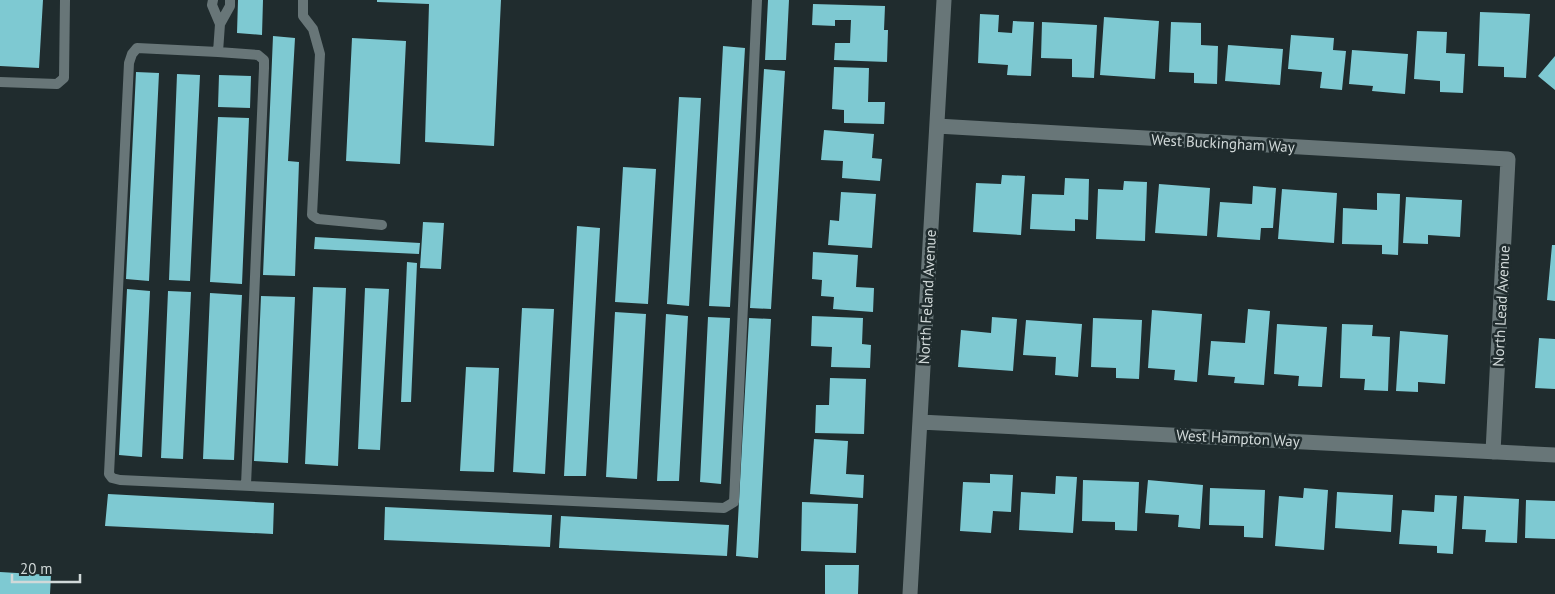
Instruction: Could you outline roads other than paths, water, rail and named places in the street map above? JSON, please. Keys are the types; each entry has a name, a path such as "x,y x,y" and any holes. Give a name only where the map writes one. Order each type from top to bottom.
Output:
{"street":[{"name":"North Feland Avenue","path":"910,594 944,0"},
{"name":"West Buckingham Way","path":"937,126 1508,159"},
{"name":"North Lead Avenue","path":"1493,452 1508,159"},
{"name":"West Hampton Way","path":"920,422 1555,455"}],"lane":[{"path":"0,82 57,84 64,78 65,0"},
{"path":"212,0 212,5 220,24"},
{"path":"218,52 220,24 230,6 230,0"},
{"path":"303,0 303,16 313,29 320,54 312,215 318,219 382,224"},
{"path":"246,486 264,60 258,55 138,48 132,54 129,62 109,474 112,478 120,480 246,486 724,508 734,502 757,0"}]}
